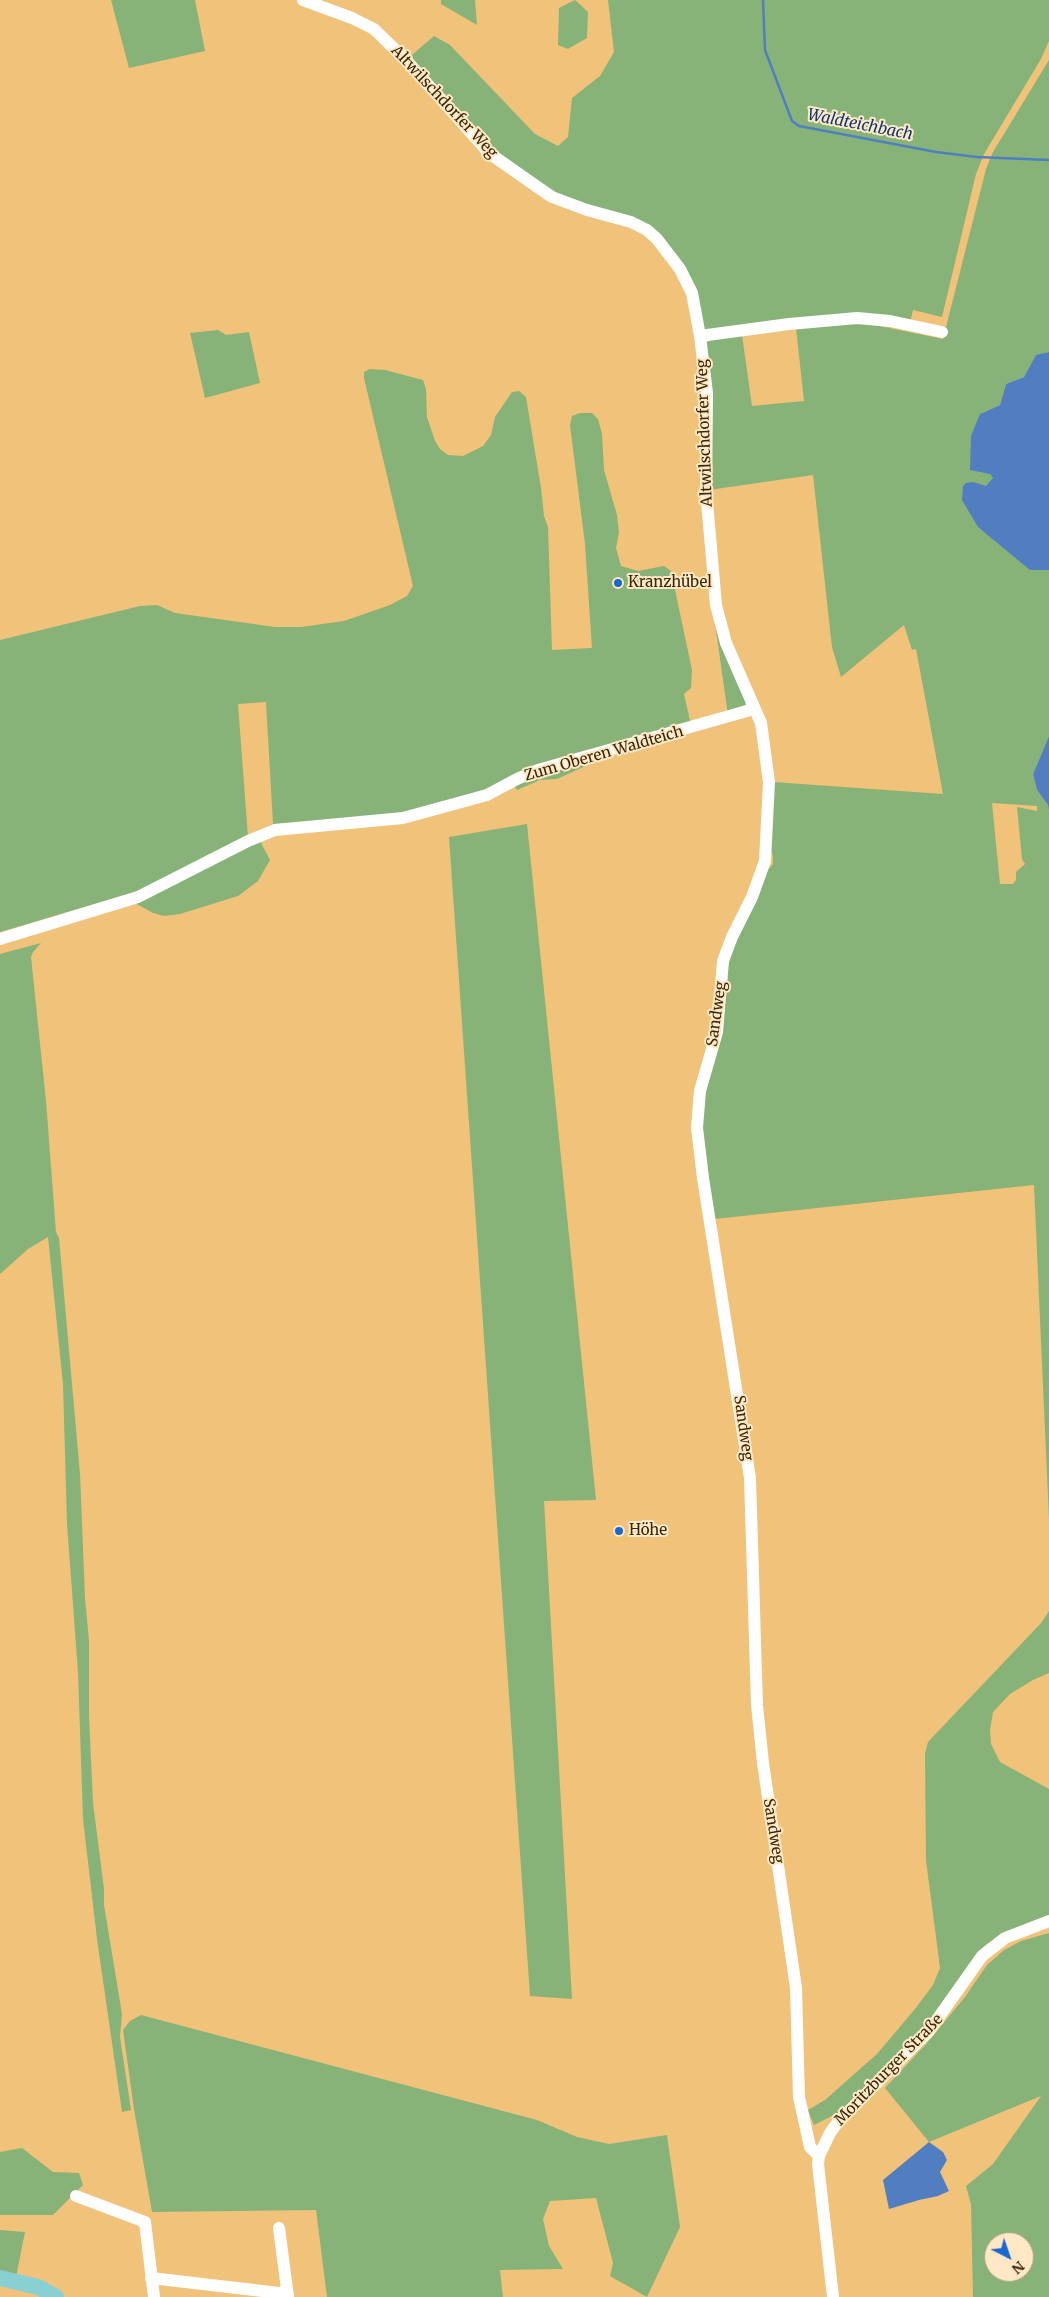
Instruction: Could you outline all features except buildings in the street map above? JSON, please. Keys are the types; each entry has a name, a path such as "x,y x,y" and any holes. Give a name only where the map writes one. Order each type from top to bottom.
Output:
{"main road":[{"path":"0,2278 38,2287 56,2297"}],"street":[{"name":"Altwilschdorfer Weg","path":"303,0 352,18 374,29 406,60 488,153 552,197 587,210 630,222 652,234 680,269 692,293 700,336 707,393 706,490 716,605 726,643 754,709"},
{"path":"700,336 789,324 856,318 890,321 942,332"},
{"name":"Zum Oberen Waldteich","path":"0,939 138,897 248,841 275,830 403,818 487,795 516,779 538,770 754,709"},
{"name":"Sandweg","path":"754,709 761,723 768,768 765,861 756,889 732,937 723,961 716,1032 700,1091 698,1128 705,1188 750,1478 757,1705 762,1763 796,1988 799,2097 810,2146 819,2156"},
{"name":"Moritzburger Straße","path":"819,2156 830,2133 838,2122 929,2031 982,1956 1004,1938 1049,1921"},
{"path":"819,2156 833,2297"},
{"path":"76,2196 145,2222 154,2297"},
{"path":"151,2278 288,2295 279,2228"}],"green space":[{"path":"111,0 195,0 205,51 129,68"},
{"path":"441,0 475,0 477,25 441,4"},
{"path":"575,0 588,12 587,38 568,49 558,45 559,8"},
{"path":"608,0 1049,0 1049,41 1041,59 984,154 976,174 942,317 913,310 910,323 884,317 700,333 692,293 657,239 587,210 512,170 406,60 434,36 450,45 535,134 558,146 568,137 572,98 600,76 614,52"},
{"path":"1049,60 1049,352 1036,356 1024,377 1006,384 1000,405 980,414 992,460 1030,570 1049,570 1049,736 1033,774 1037,790 1048,805 1049,813 1049,1519 1034,1185 714,1219 701,1118 729,962 736,938 766,872 773,864 771,851 773,782 943,794 916,649 912,650 904,625 841,677 832,647 813,475 709,490 706,343 712,339 742,335 752,406 804,401 796,328 860,322 943,339 986,169 993,152","holes":["992,803 1037,806 1037,811 1017,807 1022,859 1025,864 1016,872 1016,880 1013,884 1000,884"]},
{"path":"218,330 226,335 249,332 260,383 205,398 190,333"},
{"path":"370,369 385,370 423,380 426,389 427,417 435,441 440,449 448,455 463,456 483,446 491,435 495,417 512,392 519,391 526,397 544,516 548,527 552,650 592,648 585,544 570,425 572,416 580,413 592,413 598,419 602,434 604,470 617,515 619,532 616,548 621,566 638,571 664,566 671,571 692,670 691,688 684,694 691,725 596,752 594,762 557,779 540,780 517,790 514,785 401,816 273,824 266,702 238,704 248,837 260,841 270,860 258,881 238,896 180,914 164,916 153,913 122,896 0,932 0,640 140,606 157,605 175,613 275,627 301,627 344,621 390,605 407,596 413,586 364,378 364,372"},
{"path":"714,616 746,703 742,710 728,715"},
{"path":"527,824 596,1500 544,1501 572,1999 530,1996 449,837"},
{"path":"41,943 31,957 80,1474 85,1598 89,1641 89,1716 93,1803 104,1889 104,1905 122,2014 120,2037 131,2110 122,2112 97,1939 83,1819 78,1672 67,1524 63,1384 48,1237 28,1249 0,1274 0,954"},
{"path":"1049,1611 1049,1673 1010,1694 993,1712 990,1730 991,1744 1000,1762 1049,1789 1049,1915 1003,1933 984,1946 923,2029 840,2112 814,2125 808,2110 825,2100 877,2054 933,1985 940,1968 926,1860 925,1754 928,1742 1042,1622"},
{"path":"1049,1933 1049,2297 973,2297 971,2204 966,2186 993,2164 1041,2096 929,2142 885,2088 927,2043 965,1997 987,1965 1004,1950 1021,1941"},
{"path":"141,2015 537,2120 577,2137 609,2144 667,2135 680,2227 647,2297 610,2276 613,2263 596,2198 550,2201 543,2219 549,2246 563,2269 500,2270 503,2297 327,2297 316,2210 152,2212 134,2109 123,2030 130,2021"},
{"path":"22,2148 53,2172 79,2173 83,2185 53,2215 0,2215 0,2152"},
{"path":"0,2230 25,2232 16,2277 0,2275"}],"water":[{"path":"1049,352 1049,570 1030,570 978,527 962,500 963,486 966,483 973,482 986,486 993,478 990,474 970,470 971,436 980,414 1000,405 1006,384 1024,377 1036,355"},
{"path":"1049,736 1049,812 1048,805 1037,790 1033,774"},
{"path":"929,2142 943,2152 947,2160 940,2172 949,2191 938,2196 889,2209 883,2180"}],"waterway":[{"name":"Waldteichbach","path":"763,0 765,50 792,121 799,126 936,152 977,157 1049,160"}],"place":[{"name":"Kranzhübel","path":"618,583"},
{"name":"Höhe","path":"619,1531"}]}
